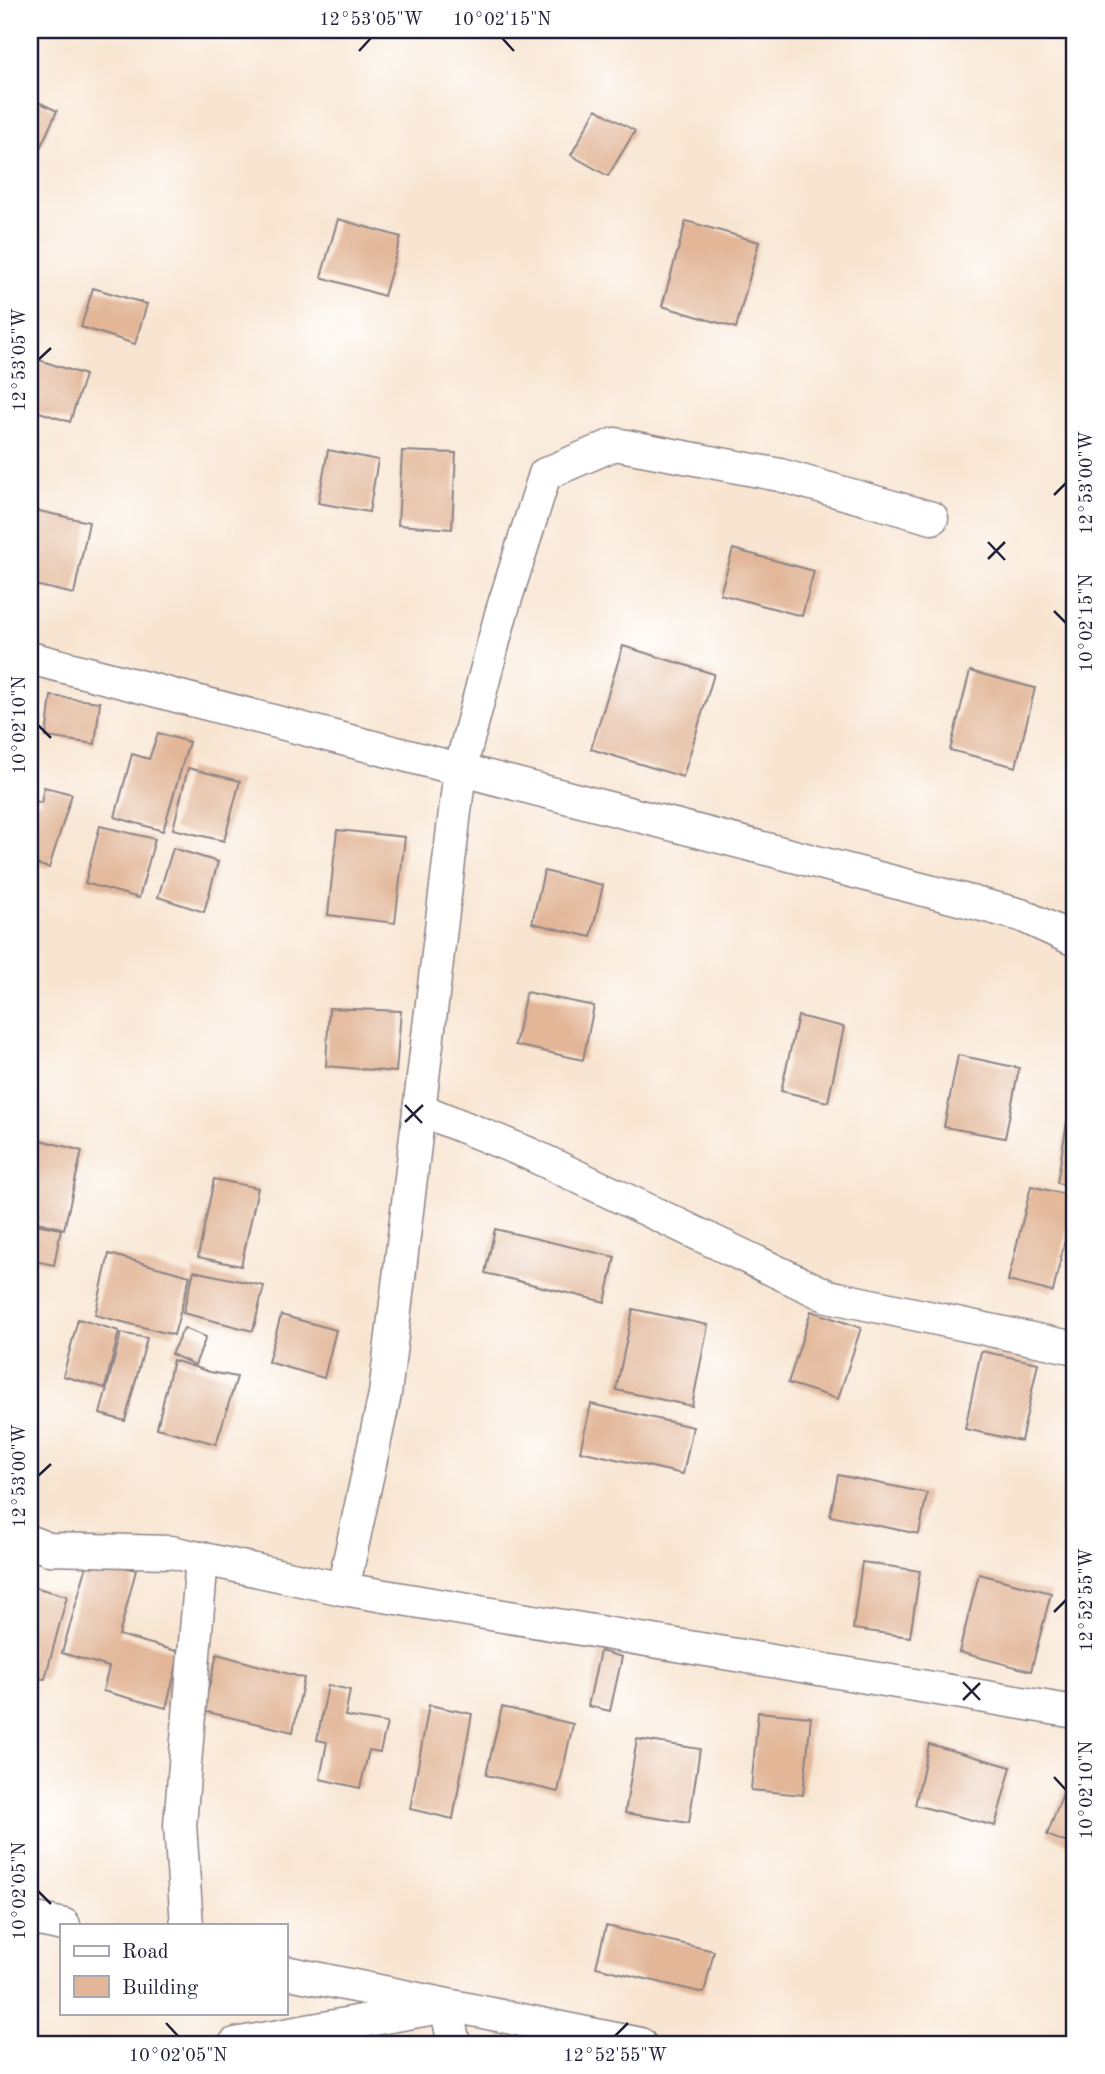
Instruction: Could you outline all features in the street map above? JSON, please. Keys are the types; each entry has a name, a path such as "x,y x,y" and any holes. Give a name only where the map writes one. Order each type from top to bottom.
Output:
{"street":[{"path":"344,1588 386,1394 460,769 501,614 545,474 615,444 780,475 932,518"},
{"path":"30,658 1021,915 1075,940"},
{"path":"419,1110 530,1154 828,1296 1075,1348"},
{"path":"30,1542 49,1549 171,1552 344,1588 1075,1712"},
{"path":"187,1924 180,1825 202,1558"},
{"path":"30,1918 60,1924"},
{"path":"287,1972 640,2044"},
{"path":"235,2044 446,2006"},
{"path":"446,2006 454,2044"}],"building":[{"path":"30,98 57,111 32,166 30,165"},
{"path":"596,109 635,131 608,176 571,155"},
{"path":"338,219 401,237 384,296 321,277"},
{"path":"686,221 759,242 736,328 662,306"},
{"path":"93,288 147,304 135,344 81,327"},
{"path":"30,357 85,375 70,422 30,409"},
{"path":"328,450 378,460 369,512 318,503"},
{"path":"402,451 456,453 452,529 398,525"},
{"path":"30,509 89,522 74,594 30,584"},
{"path":"733,549 814,571 802,616 720,594"},
{"path":"623,646 714,674 683,777 591,749"},
{"path":"970,671 1035,688 1016,767 950,750"},
{"path":"51,696 100,702 95,744 46,737"},
{"path":"158,733 189,742 163,831 115,817 132,754 149,759"},
{"path":"188,768 240,781 224,841 173,829"},
{"path":"44,787 72,794 49,868 30,862 30,799 41,803"},
{"path":"100,826 155,839 139,898 85,883"},
{"path":"337,830 405,837 395,923 328,915"},
{"path":"173,848 218,862 204,912 158,897"},
{"path":"544,871 603,885 591,937 532,923"},
{"path":"526,992 594,1006 583,1060 515,1045"},
{"path":"329,1008 401,1011 396,1072 326,1066"},
{"path":"798,1016 844,1027 828,1102 781,1091"},
{"path":"958,1055 1019,1068 1005,1138 944,1127"},
{"path":"1067,1122 1075,1124 1075,1186 1057,1183"},
{"path":"37,1139 82,1151 64,1229 30,1220 30,1168"},
{"path":"214,1179 258,1188 241,1266 198,1257"},
{"path":"1031,1186 1075,1197 1053,1292 1008,1281"},
{"path":"30,1223 61,1229 54,1265 30,1260"},
{"path":"495,1229 615,1257 605,1302 485,1273"},
{"path":"109,1254 190,1276 174,1335 95,1315"},
{"path":"194,1271 264,1286 253,1331 183,1313"},
{"path":"633,1309 708,1325 692,1406 616,1390"},
{"path":"811,1311 861,1328 838,1399 788,1383"},
{"path":"281,1315 336,1330 324,1378 268,1362"},
{"path":"78,1319 119,1331 105,1388 63,1376"},
{"path":"184,1328 206,1337 195,1365 171,1354"},
{"path":"121,1333 147,1338 125,1421 100,1414"},
{"path":"981,1351 1038,1363 1021,1441 965,1429"},
{"path":"173,1360 237,1377 216,1444 157,1428"},
{"path":"591,1404 693,1427 683,1474 580,1451"},
{"path":"838,1475 927,1493 919,1534 830,1516"},
{"path":"89,1558 136,1570 119,1635 180,1652 166,1708 103,1691 109,1667 62,1653"},
{"path":"862,1562 920,1571 910,1637 853,1629"},
{"path":"1075,1563 1075,1596 1069,1595"},
{"path":"979,1574 1051,1593 1031,1671 959,1652"},
{"path":"30,1586 67,1596 45,1679 30,1678"},
{"path":"600,1651 622,1657 610,1711 588,1706"},
{"path":"217,1654 304,1678 293,1732 203,1711"},
{"path":"328,1685 350,1690 345,1716 387,1723 380,1752 369,1750 360,1788 320,1779 327,1742 317,1740"},
{"path":"429,1705 472,1714 453,1819 410,1809"},
{"path":"502,1707 573,1724 558,1792 486,1775"},
{"path":"758,1712 811,1717 803,1795 751,1790"},
{"path":"637,1739 700,1749 689,1823 625,1813"},
{"path":"929,1744 1011,1767 995,1826 915,1805"},
{"path":"1070,1775 1075,1777 1075,1846 1047,1835"},
{"path":"606,1926 714,1951 704,1993 596,1967"}]}
